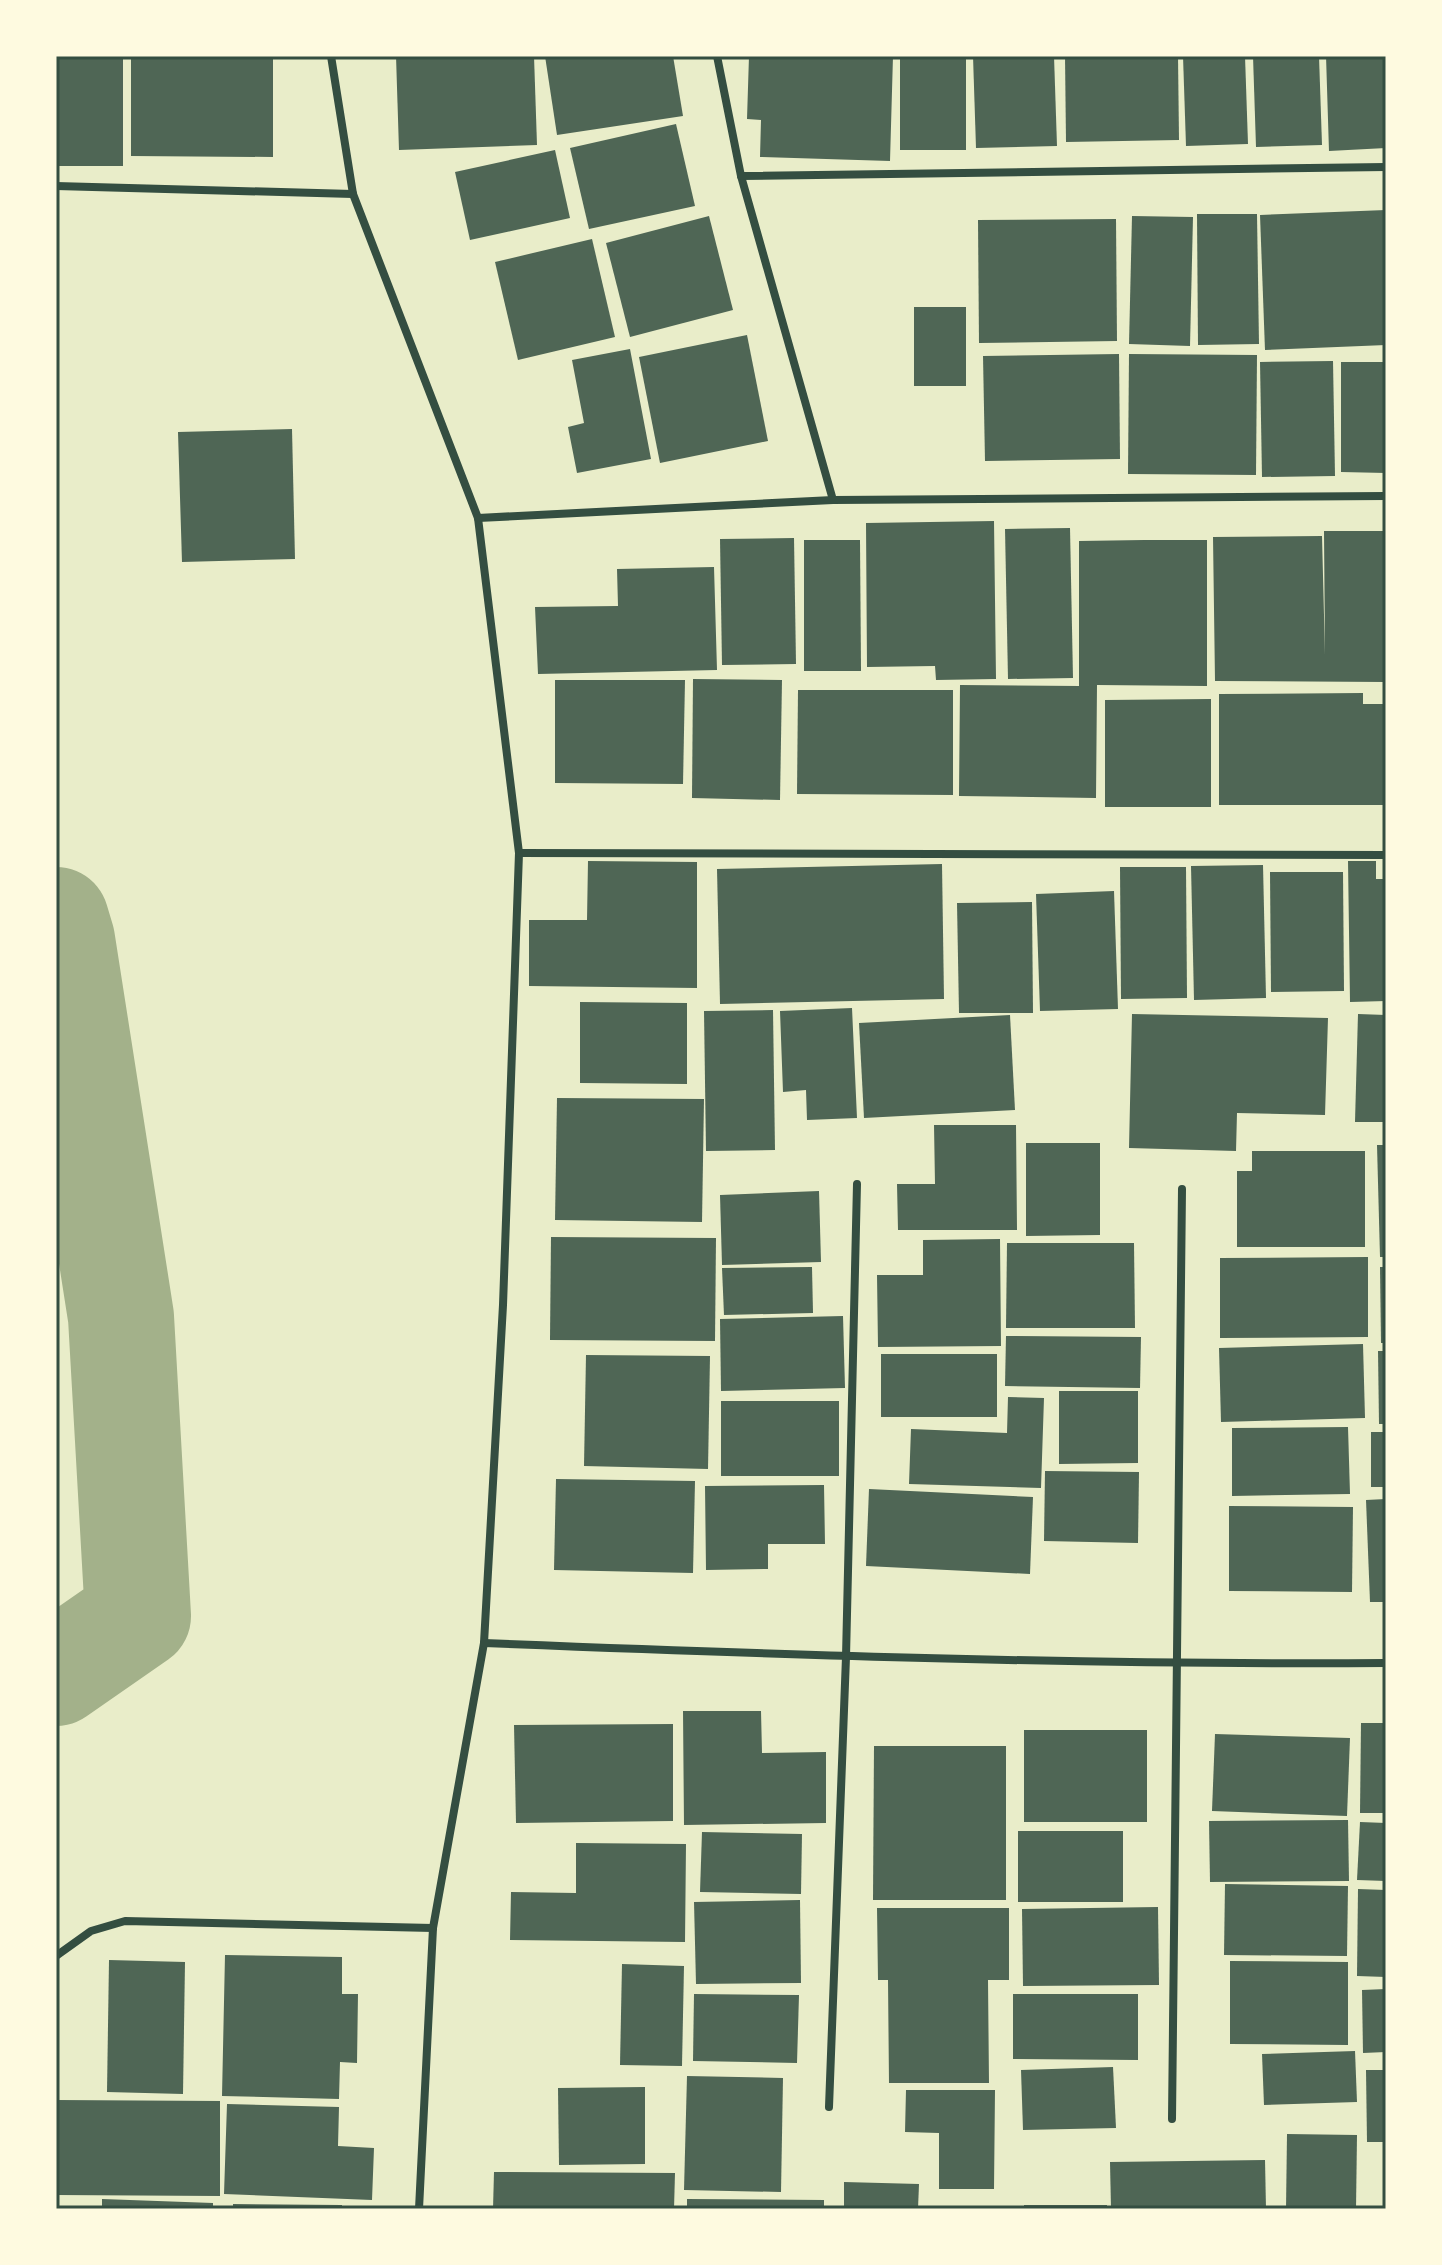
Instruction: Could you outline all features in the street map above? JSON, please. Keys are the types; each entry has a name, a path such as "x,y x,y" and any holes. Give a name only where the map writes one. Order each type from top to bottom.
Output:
{"street":[{"path":"331,56 353,194 478,518 519,853 503,1305 484,1643 433,1928 419,2209"},
{"path":"717,56 741,176 833,500"},
{"path":"741,176 1386,167"},
{"path":"56,186 353,194"},
{"path":"478,518 833,500 1386,496"},
{"path":"519,853 1386,855"},
{"path":"829,2107 846,1657 857,1184"},
{"path":"1172,2119 1182,1189"},
{"path":"484,1643 846,1657 1176,1664 1386,1663"},
{"path":"56,1956 91,1931 125,1921 433,1928"}],"building":[{"path":"56,56 123,56 123,166 56,166"},
{"path":"131,56 273,56 273,157 131,156"},
{"path":"396,56 534,56 537,145 399,150"},
{"path":"545,56 673,56 683,116 557,135"},
{"path":"749,56 893,56 890,161 760,157 761,120 747,119"},
{"path":"900,56 966,56 966,150 900,150"},
{"path":"973,56 1054,56 1057,146 976,148"},
{"path":"1065,56 1178,56 1179,140 1066,142"},
{"path":"1183,56 1245,56 1248,144 1186,146"},
{"path":"1253,56 1319,56 1322,145 1256,147"},
{"path":"1326,56 1385,56 1386,148 1329,151"},
{"path":"676,124 695,206 589,229 570,148"},
{"path":"555,150 570,218 470,240 455,172"},
{"path":"1386,210 1386,345 1265,350 1260,215"},
{"path":"1197,214 1257,214 1259,344 1198,345"},
{"path":"709,216 733,310 630,337 606,243"},
{"path":"1132,216 1193,217 1190,346 1129,344"},
{"path":"1116,219 1117,341 979,343 978,220"},
{"path":"592,239 615,337 518,360 495,262"},
{"path":"914,307 966,307 966,386 914,386"},
{"path":"747,335 768,441 660,463 639,357"},
{"path":"630,349 651,459 577,473 568,427 584,423 572,360"},
{"path":"1119,354 1120,459 985,461 983,356"},
{"path":"1129,354 1257,355 1256,475 1128,474"},
{"path":"1333,361 1335,476 1262,477 1260,362"},
{"path":"1341,362 1386,362 1386,473 1341,472"},
{"path":"292,429 295,559 182,562 178,432"},
{"path":"994,521 996,679 936,680 935,666 867,667 866,523"},
{"path":"1070,528 1073,678 1008,679 1005,529"},
{"path":"1324,531 1386,531 1386,682 1215,681 1213,537 1322,536 1325,655"},
{"path":"794,538 796,664 722,665 720,539"},
{"path":"804,540 860,540 861,671 804,671"},
{"path":"1207,540 1207,686 1097,685 1096,798 959,796 960,685 1079,686 1079,541"},
{"path":"714,567 717,670 538,674 535,607 618,606 617,569"},
{"path":"693,679 782,680 780,800 692,798"},
{"path":"555,680 685,680 683,784 555,783"},
{"path":"798,690 953,690 953,795 797,794"},
{"path":"1363,693 1363,704 1386,704 1386,805 1219,805 1219,694"},
{"path":"1211,699 1211,807 1105,807 1105,700"},
{"path":"588,861 697,862 697,988 529,986 529,920 587,920"},
{"path":"1348,861 1376,861 1376,879 1386,879 1386,1001 1350,1002"},
{"path":"942,864 944,999 720,1004 717,869"},
{"path":"1263,865 1266,998 1194,1000 1191,866"},
{"path":"1120,867 1186,867 1187,998 1121,999"},
{"path":"1270,872 1343,872 1344,991 1271,992"},
{"path":"1114,891 1118,1009 1040,1011 1036,894"},
{"path":"1032,902 1033,1013 959,1013 957,903"},
{"path":"580,1002 687,1003 687,1084 580,1083"},
{"path":"852,1008 857,1118 807,1120 806,1090 783,1092 780,1011"},
{"path":"773,1010 775,1150 706,1151 704,1011"},
{"path":"1132,1014 1328,1018 1325,1115 1237,1113 1236,1151 1129,1148"},
{"path":"1358,1014 1386,1015 1386,1122 1355,1122"},
{"path":"1010,1015 1015,1110 864,1118 859,1023"},
{"path":"557,1098 704,1099 702,1222 555,1220"},
{"path":"934,1125 1016,1125 1017,1230 898,1230 897,1184 935,1184"},
{"path":"1026,1143 1100,1143 1100,1235 1026,1236"},
{"path":"1377,1145 1386,1145 1386,1257 1380,1257"},
{"path":"1252,1151 1365,1151 1365,1247 1237,1247 1237,1171 1252,1171"},
{"path":"819,1191 821,1262 722,1265 720,1195"},
{"path":"551,1237 716,1238 715,1341 550,1340"},
{"path":"1000,1239 1001,1346 878,1347 877,1275 923,1275 923,1240"},
{"path":"1007,1243 1134,1243 1135,1328 1006,1328"},
{"path":"1368,1257 1368,1337 1220,1338 1220,1258"},
{"path":"812,1267 813,1313 724,1315 722,1268"},
{"path":"1380,1267 1386,1267 1386,1343 1381,1343"},
{"path":"843,1316 845,1388 721,1391 720,1319"},
{"path":"1006,1336 1141,1337 1140,1388 1005,1386"},
{"path":"1363,1344 1365,1418 1221,1422 1219,1348"},
{"path":"1378,1351 1386,1351 1386,1424 1379,1424"},
{"path":"881,1354 997,1354 997,1417 881,1417"},
{"path":"586,1355 710,1356 708,1469 584,1466"},
{"path":"1059,1391 1138,1391 1138,1463 1059,1464"},
{"path":"1008,1397 1044,1398 1041,1488 909,1484 911,1429 1007,1433"},
{"path":"721,1401 839,1401 839,1476 721,1476"},
{"path":"1348,1427 1350,1494 1232,1496 1232,1428"},
{"path":"1371,1432 1386,1432 1386,1487 1371,1487"},
{"path":"1045,1471 1139,1472 1138,1543 1044,1541"},
{"path":"556,1479 695,1481 693,1573 554,1570"},
{"path":"824,1485 825,1544 768,1544 768,1569 706,1570 705,1486"},
{"path":"869,1489 1033,1497 1030,1574 866,1566"},
{"path":"1386,1499 1386,1602 1370,1602 1366,1500"},
{"path":"1229,1506 1353,1507 1352,1592 1229,1591"},
{"path":"683,1711 761,1711 762,1753 826,1752 826,1823 684,1825"},
{"path":"1361,1723 1386,1723 1386,1813 1360,1813"},
{"path":"673,1724 673,1821 516,1823 514,1725"},
{"path":"1024,1730 1147,1730 1147,1822 1024,1822"},
{"path":"1215,1734 1350,1738 1347,1816 1212,1811"},
{"path":"874,1746 1006,1746 1006,1900 873,1900"},
{"path":"1348,1820 1349,1881 1210,1882 1209,1821"},
{"path":"1360,1822 1386,1823 1386,1881 1357,1880"},
{"path":"1018,1831 1123,1831 1123,1902 1018,1902"},
{"path":"702,1832 802,1834 801,1894 700,1892"},
{"path":"576,1843 686,1844 685,1942 510,1940 511,1892 576,1893"},
{"path":"1225,1884 1348,1886 1347,1956 1224,1955"},
{"path":"1358,1889 1386,1890 1386,1977 1357,1976"},
{"path":"800,1900 801,1983 696,1984 694,1902"},
{"path":"1158,1907 1159,1985 1023,1986 1022,1909"},
{"path":"877,1908 1009,1908 1009,1980 988,1980 989,2083 889,2083 888,1980 878,1980"},
{"path":"225,1955 342,1957 342,1994 358,1994 357,2063 340,2062 339,2099 222,2096"},
{"path":"109,1960 185,1962 183,2094 107,2092"},
{"path":"1230,1961 1348,1962 1348,2045 1230,2044"},
{"path":"622,1964 684,1966 682,2066 620,2065"},
{"path":"1386,1989 1386,2052 1363,2053 1362,1990"},
{"path":"694,1994 799,1995 797,2063 693,2061"},
{"path":"1013,1994 1138,1994 1138,2060 1013,2059"},
{"path":"1355,2051 1357,2102 1264,2105 1262,2054"},
{"path":"1113,2067 1116,2128 1023,2130 1021,2070"},
{"path":"1366,2070 1386,2070 1386,2142 1367,2142"},
{"path":"687,2076 783,2078 781,2192 684,2190"},
{"path":"645,2087 645,2164 559,2165 558,2088"},
{"path":"906,2090 995,2090 994,2189 939,2189 939,2133 905,2132"},
{"path":"56,2100 220,2101 220,2196 56,2195"},
{"path":"227,2104 339,2107 338,2146 374,2148 372,2200 224,2194"},
{"path":"1287,2134 1357,2135 1356,2209 1286,2209"},
{"path":"1265,2160 1266,2209 1111,2209 1110,2162"},
{"path":"494,2172 675,2173 674,2209 493,2209"},
{"path":"844,2182 919,2184 918,2209 844,2209"},
{"path":"102,2199 213,2203 213,2209 102,2209"},
{"path":"687,2199 824,2200 824,2209 687,2209"},
{"path":"233,2204 342,2205 342,2209 233,2209"},
{"path":"1024,2205 1107,2205 1107,2209 1024,2209"}],"waterway":[{"path":"56,920 62,940 121,1317 138,1616 56,1673"}]}
